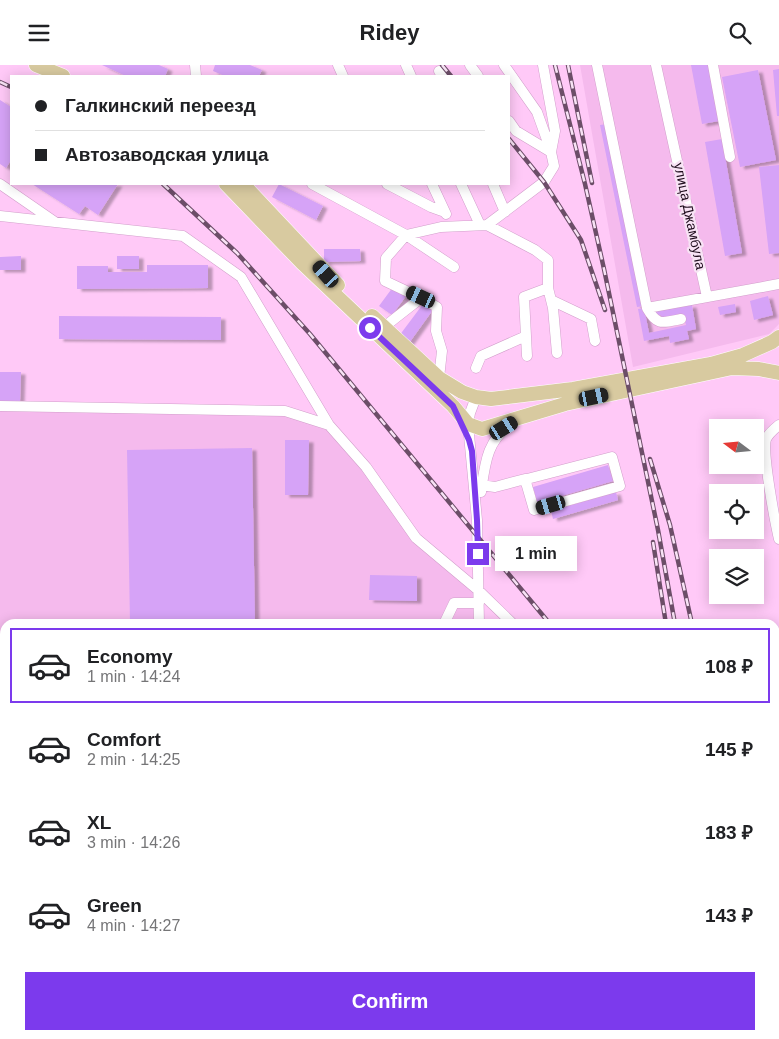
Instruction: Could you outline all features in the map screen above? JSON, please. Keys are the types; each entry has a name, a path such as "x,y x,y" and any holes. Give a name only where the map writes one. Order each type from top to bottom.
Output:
{"main road":[{"path":"36,65 61,75"},
{"path":"227,185 302,263 453,406 468,424 482,429 565,404 732,368 759,369 779,373"},
{"path":"244,185 326,274 439,378 462,392 476,397 491,399 572,389 711,364 743,355 779,337"}],"street":[{"path":"439,378 442,351 436,331 437,307 421,297 385,281 386,258 406,235 441,227 483,225 505,212 544,182 551,173 554,166 551,152 536,112 504,65"},
{"path":"543,65 555,131 551,152"},
{"path":"597,65 647,308 655,321 662,323 681,319"},
{"name":"улица Джамбула","path":"656,65 707,297"},
{"path":"713,65 730,157"},
{"path":"510,122 516,131 551,152"},
{"path":"0,184 56,222"},
{"path":"314,185 406,235 454,267"},
{"path":"389,185 431,207 445,212"},
{"path":"432,185 452,227"},
{"path":"463,185 483,225 535,250 548,260 548,288 558,353"},
{"path":"494,185 505,212"},
{"path":"0,216 183,236 241,277 329,425 366,467 416,538 478,590 508,619"},
{"path":"647,308 779,284"},
{"path":"527,356 524,297 548,288"},
{"path":"384,327 421,297"},
{"path":"551,300 591,319 595,341"},
{"path":"476,368 481,356 526,335"},
{"path":"469,440 468,424 476,397"},
{"path":"0,406 285,411 329,425"},
{"path":"453,406 469,440 478,485 479,619"},
{"path":"478,485 493,439 504,428 524,416"},
{"path":"779,425 771,432 766,441 767,469 779,539"},
{"path":"478,485 495,487 525,479 612,457 620,486 534,511 525,479"},
{"path":"446,619 454,603 479,603"}],"shaded area":[{"path":"580,65 779,65 779,324 769,334 633,367"},
{"path":"0,410 285,414 327,427 366,471 415,540 476,592 476,619 0,619"}],"building":[{"path":"102,65 159,65 168,69 165,75 124,75"},
{"path":"215,65 250,65 262,70 260,75 223,75 213,71"},
{"path":"691,65 709,65 719,121 702,124"},
{"path":"779,69 779,116 777,116 773,70"},
{"path":"758,70 776,160 740,167 722,77"},
{"path":"0,100 10,106 10,162 6,168 0,164"},
{"path":"607,124 644,306 637,307 600,125"},
{"path":"722,139 742,253 725,256 705,142"},
{"path":"779,165 779,253 769,254 759,167"},
{"path":"34,185 117,185 98,215 85,206 79,214"},
{"path":"278,185 281,185 323,206 316,220 272,197"},
{"path":"324,249 360,249 361,261 324,262"},
{"path":"21,256 21,270 0,270 0,257"},
{"path":"117,256 139,256 139,269 117,269"},
{"path":"147,265 208,265 208,288 77,289 77,266 108,266 108,272 147,272"},
{"path":"393,287 406,296 392,315 379,306"},
{"path":"768,296 773,315 754,320 750,301"},
{"path":"423,304 432,311 409,343 399,336"},
{"path":"735,304 736,312 720,315 718,307"},
{"path":"692,305 696,329 687,331 689,339 670,343 669,336 644,341 638,309 644,308 649,333 686,325 684,317 662,321 661,315 656,316 655,311"},
{"path":"59,316 221,317 221,340 59,339"},
{"path":"0,372 21,372 20,401 0,401"},
{"path":"285,440 309,440 308,495 285,495"},
{"path":"252,448 255,619 130,619 127,450"},
{"path":"608,465 613,481 558,497 559,501 538,506 533,487"},
{"path":"616,492 618,500 553,519 551,511"},
{"path":"370,575 417,576 417,601 369,600"}],"railway":[{"path":"442,65 450,75"},
{"path":"555,65 604,269 658,530 674,619"},
{"path":"568,65 592,183"},
{"path":"0,82 10,87"},
{"path":"510,140 544,182 581,240 605,310"},
{"path":"164,185 237,253 310,334 546,619"},
{"path":"650,459 670,525 691,619"},
{"path":"653,542 665,619"}],"route":[{"path":"370,328 453,406 469,440 472,451 478,554"}]}
